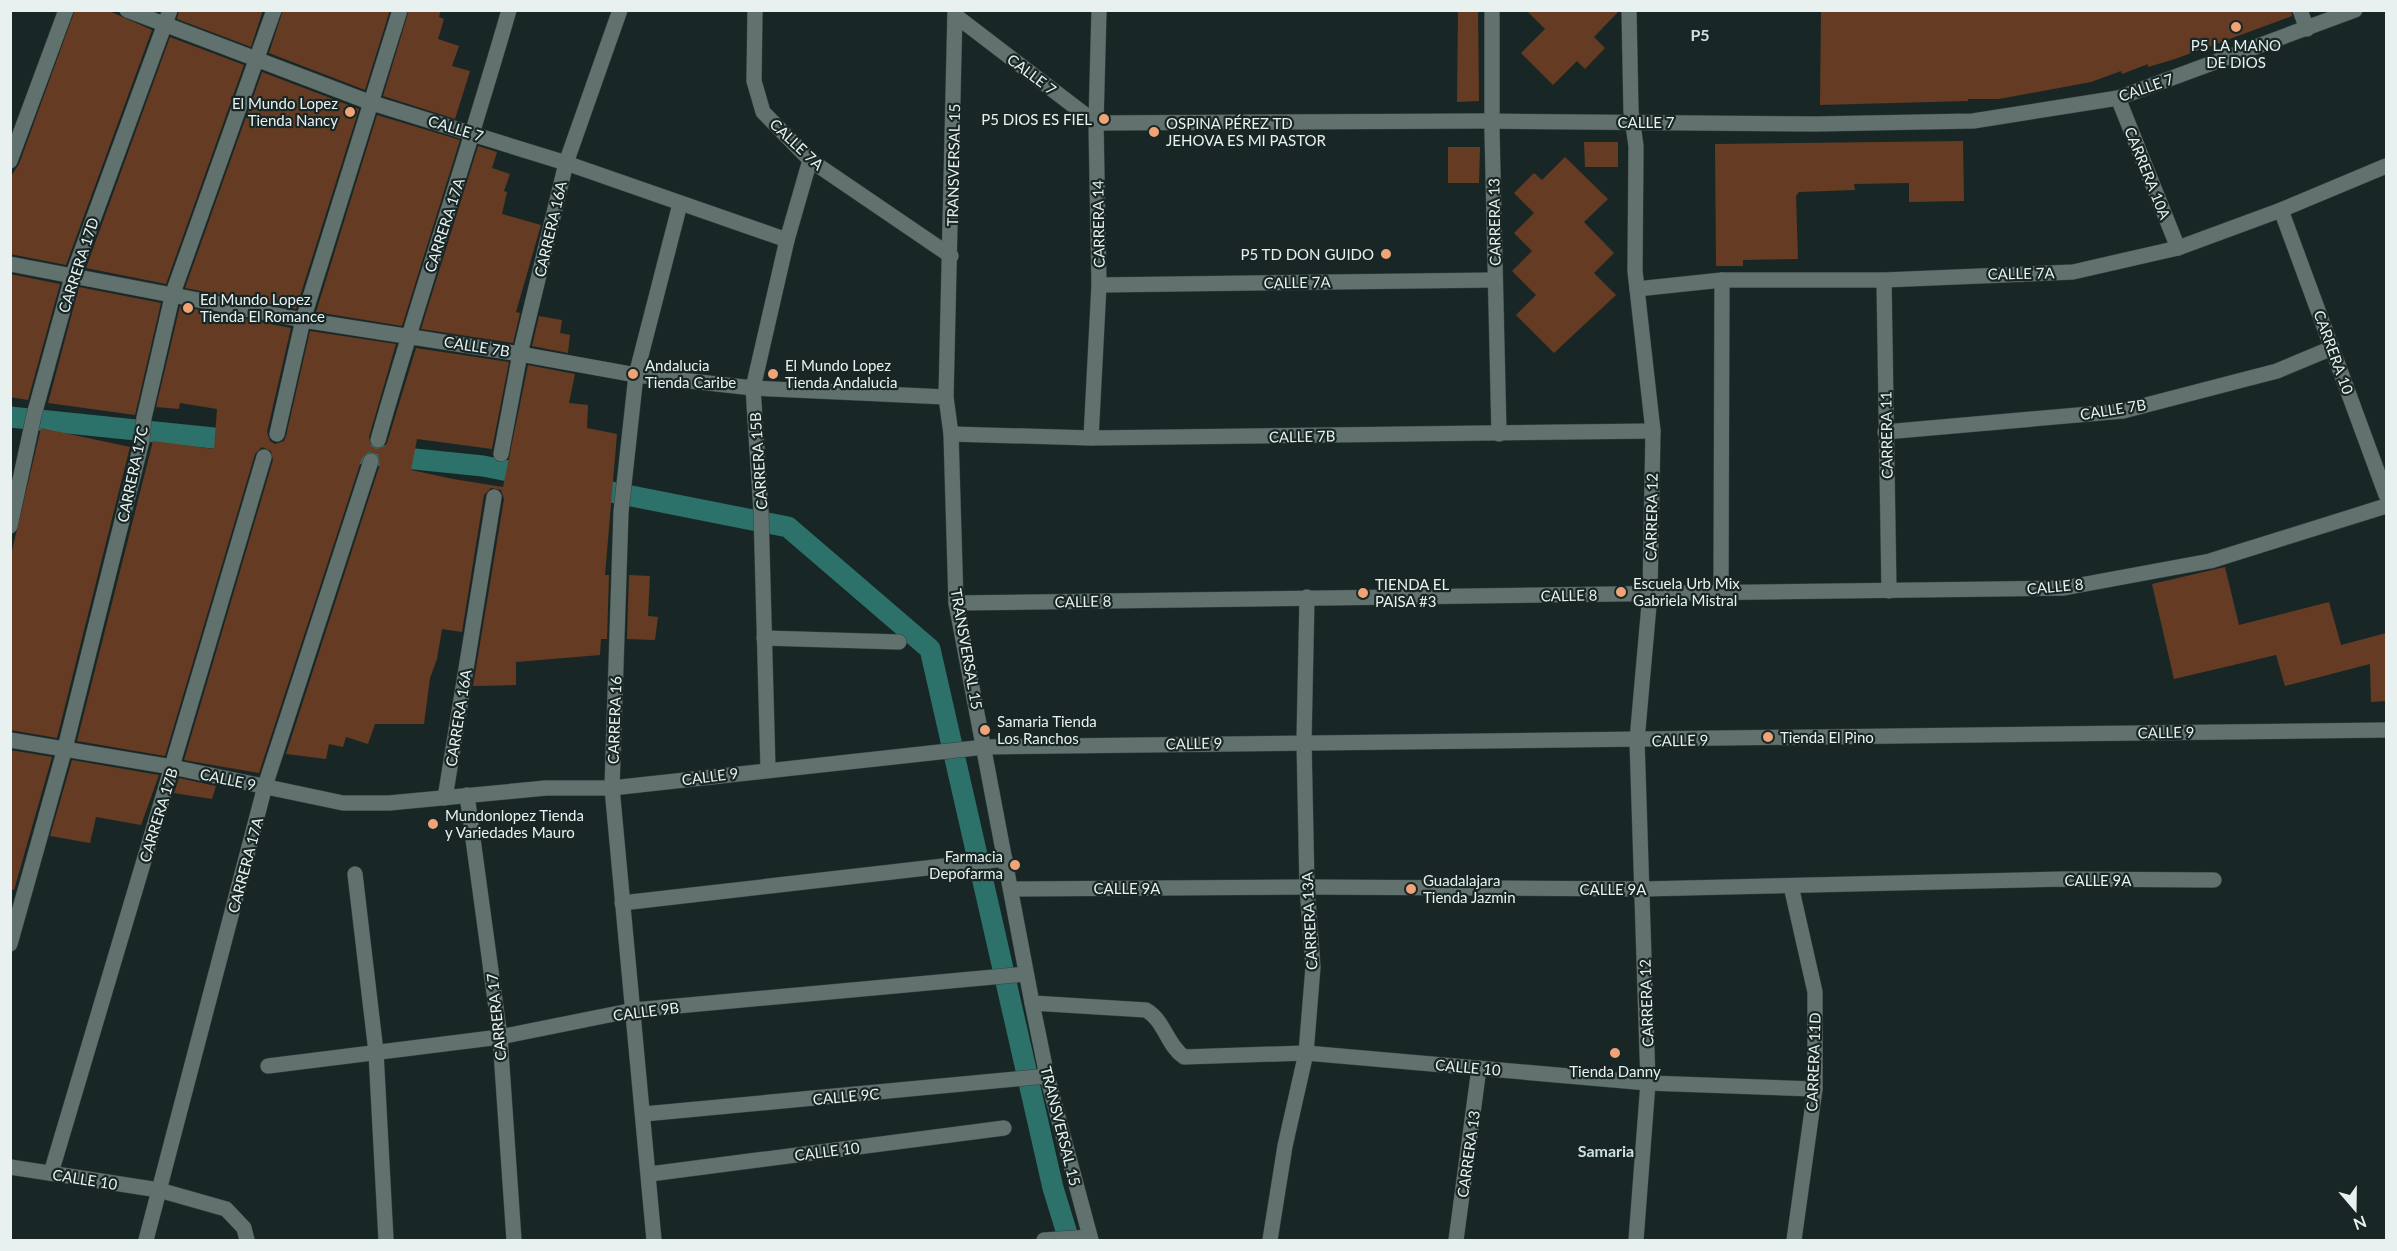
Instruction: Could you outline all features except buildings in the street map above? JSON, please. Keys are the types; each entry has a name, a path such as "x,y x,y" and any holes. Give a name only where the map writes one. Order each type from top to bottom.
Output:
{"street":[{"path":"10,161 66,10"},
{"name":"CALLE 7","path":"126,10 369,102 566,163 787,240"},
{"name":"CARRERA 17D","path":"10,526 34,415 72,277 170,10"},
{"name":"CARRERA 17C","path":"10,944 65,748 142,441 144,418 173,294 274,10"},
{"path":"277,434 303,320 399,10"},
{"name":"CARRERA 17A","path":"378,440 407,335 474,134 509,10"},
{"name":"CARRERA 16A","path":"501,454 520,354 566,163 620,10"},
{"name":"CALLE 7A","path":"755,10 754,81 763,112 810,160 951,256"},
{"name":"CARRERA 14","path":"1091,438 1099,285 1096,123 1099,10"},
{"name":"CARRERA 13","path":"1492,10 1499,434"},
{"name":"CARRERA 12","path":"1629,10 1632,122 1636,146 1637,289 1653,430 1650,594 1637,740 1648,1083 1636,1240"},
{"path":"2300,10 2307,28"},
{"name":"CALLE 7","path":"956,13 1096,123 1493,121 1923,123 1973,121 2118,98 2355,10"},
{"name":"TRANSVERSAL 15","path":"956,13 946,397 951,434 956,603 1011,889 1020,974 1032,1003 1035,1078 1086,1238"},
{"name":"CARRERA 10A","path":"2118,98 2178,248"},
{"name":"CARRERA 15B","path":"768,769 762,530 753,388 787,240 810,160"},
{"name":"CALLE 7A","path":"1637,289 1722,280 1884,280 2073,272 2178,248 2281,210 2386,166"},
{"name":"CARRERA 16","path":"654,1240 650,1174 612,788 621,512 636,375 680,204"},
{"name":"CARRERA 10","path":"2281,210 2386,495"},
{"name":"CALLE 7B","path":"10,264 303,320 407,335 636,375 753,388 946,397"},
{"name":"CALLE 7A","path":"1099,285 1495,280"},
{"path":"1722,280 1722,593"},
{"name":"CARRERA 11","path":"1884,280 1889,591"},
{"name":"CALLE 7B","path":"1886,432 2123,411 2277,371 2332,348"},
{"name":"CALLE 7B","path":"951,434 1091,438 1499,434 1653,430"},
{"name":"CARRERA 17B","path":"51,1173 264,457"},
{"name":"CARRERA 17A","path":"146,1240 266,786 371,461"},
{"name":"CARRERA 16A","path":"445,798 494,497"},
{"name":"CALLE 8","path":"956,603 2064,588 2210,561 2386,506"},
{"name":"CARRERA 13A","path":"1270,1240 1285,1146 1306,1053 1312,967 1307,887 1304,741 1307,597"},
{"path":"764,638 899,642"},
{"name":"CALLE 9","path":"10,740 172,767 343,803 445,798 546,788 612,788 768,769 985,747 1304,741 1637,740 2386,730"},
{"name":"CARRERA 17","path":"468,795 500,1037 513,1240"},
{"path":"622,903 1005,859"},
{"path":"355,874 376,1052 386,1240"},
{"name":"CALLE 9A","path":"1011,889 1307,887 1643,889 2064,879 2214,880"},
{"name":"CARRERA 11D","path":"1791,886 1815,992 1815,1089 1794,1240"},
{"name":"CALLE 9B","path":"268,1066 500,1037 634,1010 1020,974"},
{"name":"CALLE 10","path":"1032,1003 1146,1010 1157,1016 1176,1051 1184,1057 1306,1053 1648,1083 1815,1089"},
{"name":"CARRERA 13","path":"1456,1240 1479,1068"},
{"name":"CALLE 9C","path":"644,1114 1035,1078"},
{"name":"CALLE 10","path":"650,1174 1004,1128"},
{"name":"CALLE 10","path":"10,1167 159,1190 226,1209 244,1228 247,1240"},
{"path":"1044,1240 1086,1238"}],"waterway":[{"path":"10,417 243,441"},
{"path":"346,452 483,466 535,476"},
{"path":"586,487 788,527 930,649 1053,1188 1069,1240"}],"place":[{"name":"P5 LA MANO DE DIOS","path":"2236,27"},
{"name":"El Mundo Lopez Tienda Nancy","path":"350,112"},
{"name":"P5 DIOS ES FIEL","path":"1104,119"},
{"name":"OSPINA PÉREZ TD JEHOVA ES MI PASTOR","path":"1154,132"},
{"name":"P5 TD DON GUIDO","path":"1386,254"},
{"name":"Ed Mundo Lopez Tienda El Romance","path":"188,308"},
{"name":"Andalucia Tienda Caribe","path":"633,374"},
{"name":"El Mundo Lopez Tienda Andalucia","path":"773,374"},
{"name":"Escuela Urb Mix Gabriela Mistral","path":"1621,592"},
{"name":"TIENDA EL PAISA #3","path":"1363,593"},
{"name":"Samaria Tienda Los Ranchos","path":"985,730"},
{"name":"Tienda El Pino","path":"1768,737"},
{"name":"Mundonlopez Tienda y Variedades Mauro","path":"433,824"},
{"name":"Farmacia Depofarma","path":"1015,865"},
{"name":"Guadalajara Tienda Jazmin","path":"1411,889"},
{"name":"Tienda Danny","path":"1615,1053"}],"district":[{"name":"P5","path":"1700,34"},
{"name":"Samaria","path":"1606,1150"}]}
